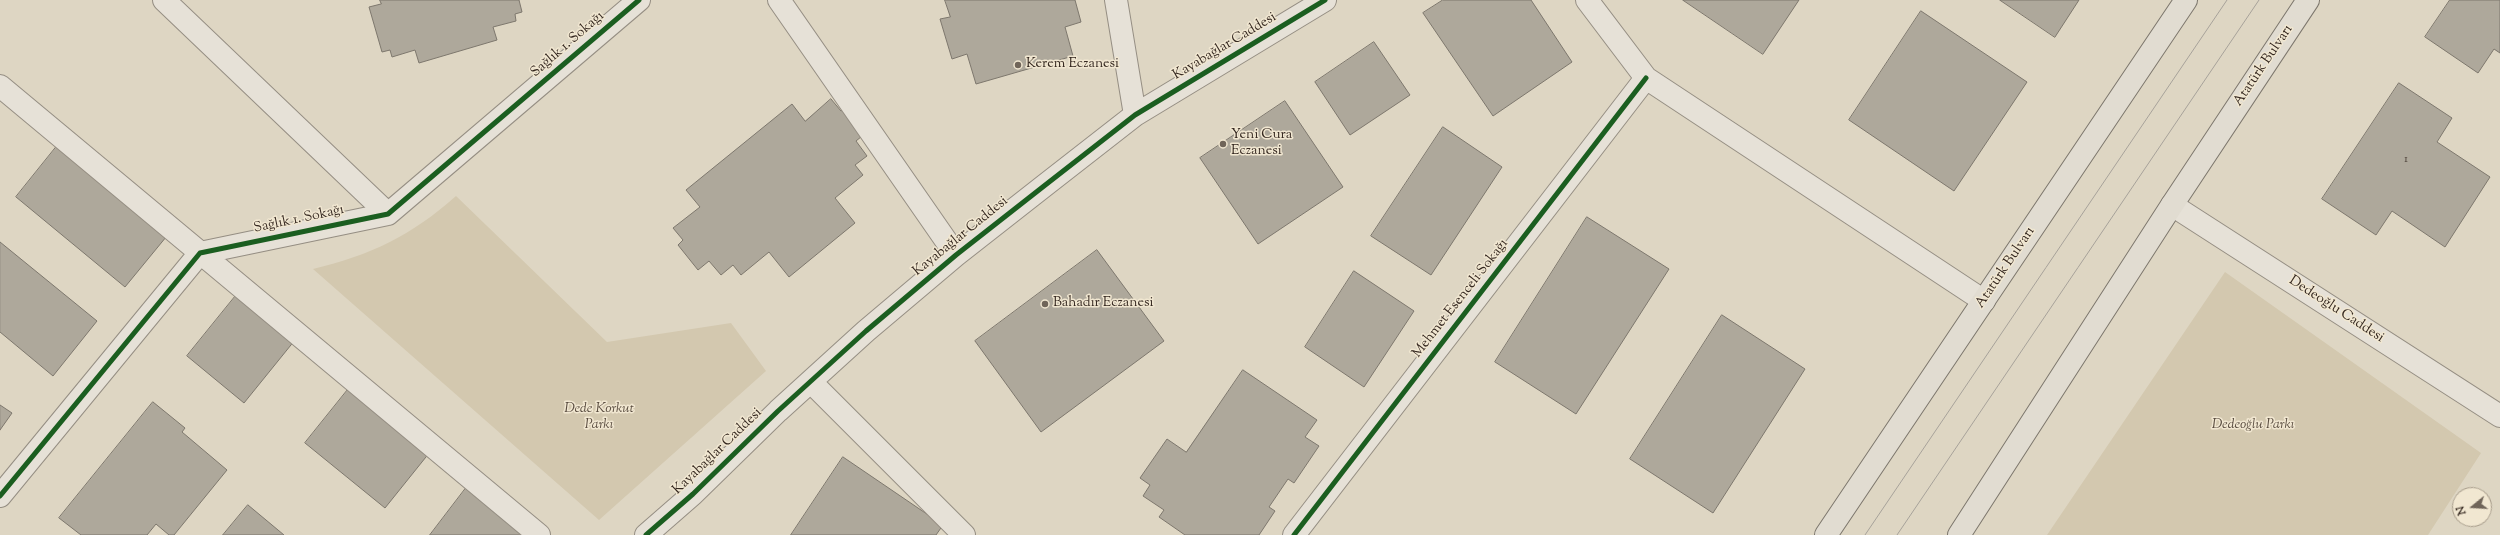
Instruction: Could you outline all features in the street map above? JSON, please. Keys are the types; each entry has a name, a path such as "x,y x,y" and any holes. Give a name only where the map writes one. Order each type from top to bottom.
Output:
{"main road":[{"name":"Atatürk Bulvarı","path":"1826,535 2186,0"},
{"name":"Atatürk Bulvarı","path":"1959,535 2172,205 2308,0"}],"street":[{"path":"164,0 388,214"},
{"name":"Sağlık 1. Sokağı","path":"200,253 388,214 639,0"},
{"path":"779,0 956,255"},
{"path":"1116,0 1135,115"},
{"name":"Kayabağlar Caddesi","path":"646,535 693,494 811,382 956,255 1135,115 1325,0"},
{"path":"1587,0 1646,78 1984,301"},
{"name":"Mehmet Esenceli Sokağı","path":"1294,535 1646,78"},
{"path":"0,86 539,535"},
{"name":"Dedeoğlu Caddesi","path":"2172,205 2500,416"},
{"path":"0,496 200,253"},
{"path":"811,382 964,535"}],"green space":[{"name":"Dede Korkut Parkı","path":"456,196 607,342 731,323 766,371 599,520 313,269 353,257 389,242 423,222"},
{"name":"Dedeoğlu Parkı","path":"2225,272 2481,453 2459,487 2452,487 2452,498 2428,535 2047,535"}],"building":[{"path":"380,0 519,0 522,12 515,14 516,21 493,27 497,40 419,63 415,50 392,57 390,50 382,52 369,7 381,4"},
{"path":"945,0 1075,0 1081,22 1065,27 1073,56 976,84 967,54 952,59 940,19 950,17"},
{"path":"1443,0 1531,0 1572,62 1493,116 1423,13"},
{"path":"1683,0 1799,0 1763,54"},
{"path":"2000,0 2079,0 2055,37"},
{"path":"2450,0 2500,0 2500,53 2494,49 2478,73 2425,37"},
{"path":"1921,11 2027,82 1954,191 1849,120"},
{"path":"1374,42 1410,95 1350,135 1315,82"},
{"path":"2399,83 2452,118 2437,142 2490,177 2445,247 2392,211 2376,235 2322,199"},
{"path":"831,99 841,111 847,107 867,132 856,141 867,156 855,165 863,175 835,198 855,223 789,277 769,252 741,275 733,265 721,275 709,261 698,270 678,245 683,240 673,228 700,207 686,190 792,104 805,121"},
{"path":"1285,101 1343,187 1258,244 1200,158"},
{"path":"1443,127 1502,167 1431,275 1371,236"},
{"path":"61,141 171,231 125,287 16,197"},
{"path":"1587,217 1669,269 1576,414 1495,362"},
{"path":"0,242 97,321 53,376 0,332"},
{"path":"1097,250 1164,341 1041,432 975,341"},
{"path":"1354,271 1414,311 1364,387 1305,347"},
{"path":"238,293 295,340 244,403 187,356"},
{"path":"1722,315 1805,369 1713,513 1630,459"},
{"path":"1243,370 1317,420 1305,437 1319,446 1294,483 1288,479 1269,507 1275,511 1259,535 1185,535 1159,517 1164,510 1143,496 1150,485 1140,478 1167,439 1186,452"},
{"path":"350,387 430,452 385,508 305,443"},
{"path":"153,402 185,428 182,432 227,470 174,535 169,535 156,524 147,535 81,535 59,518"},
{"path":"0,405 12,413 0,430"},
{"path":"843,457 943,525 936,535 791,535"},
{"path":"466,488 527,535 430,535"},
{"path":"248,505 284,535 223,535"}],"tram line":[{"path":"1865,535 2227,0"},
{"path":"1897,535 2259,0"}],"cycle path":[{"path":"0,496 200,253 388,214 639,0"},
{"path":"646,535 693,494 778,411 866,331 956,255 1135,115 1325,0"},
{"path":"1294,535 1646,78"}],"place":[{"name":"Kerem Eczanesi","path":"1018,65"},
{"name":"Yeni Cura Eczanesi","path":"1223,144"},
{"name":"Bahadır Eczanesi","path":"1045,304"}]}
